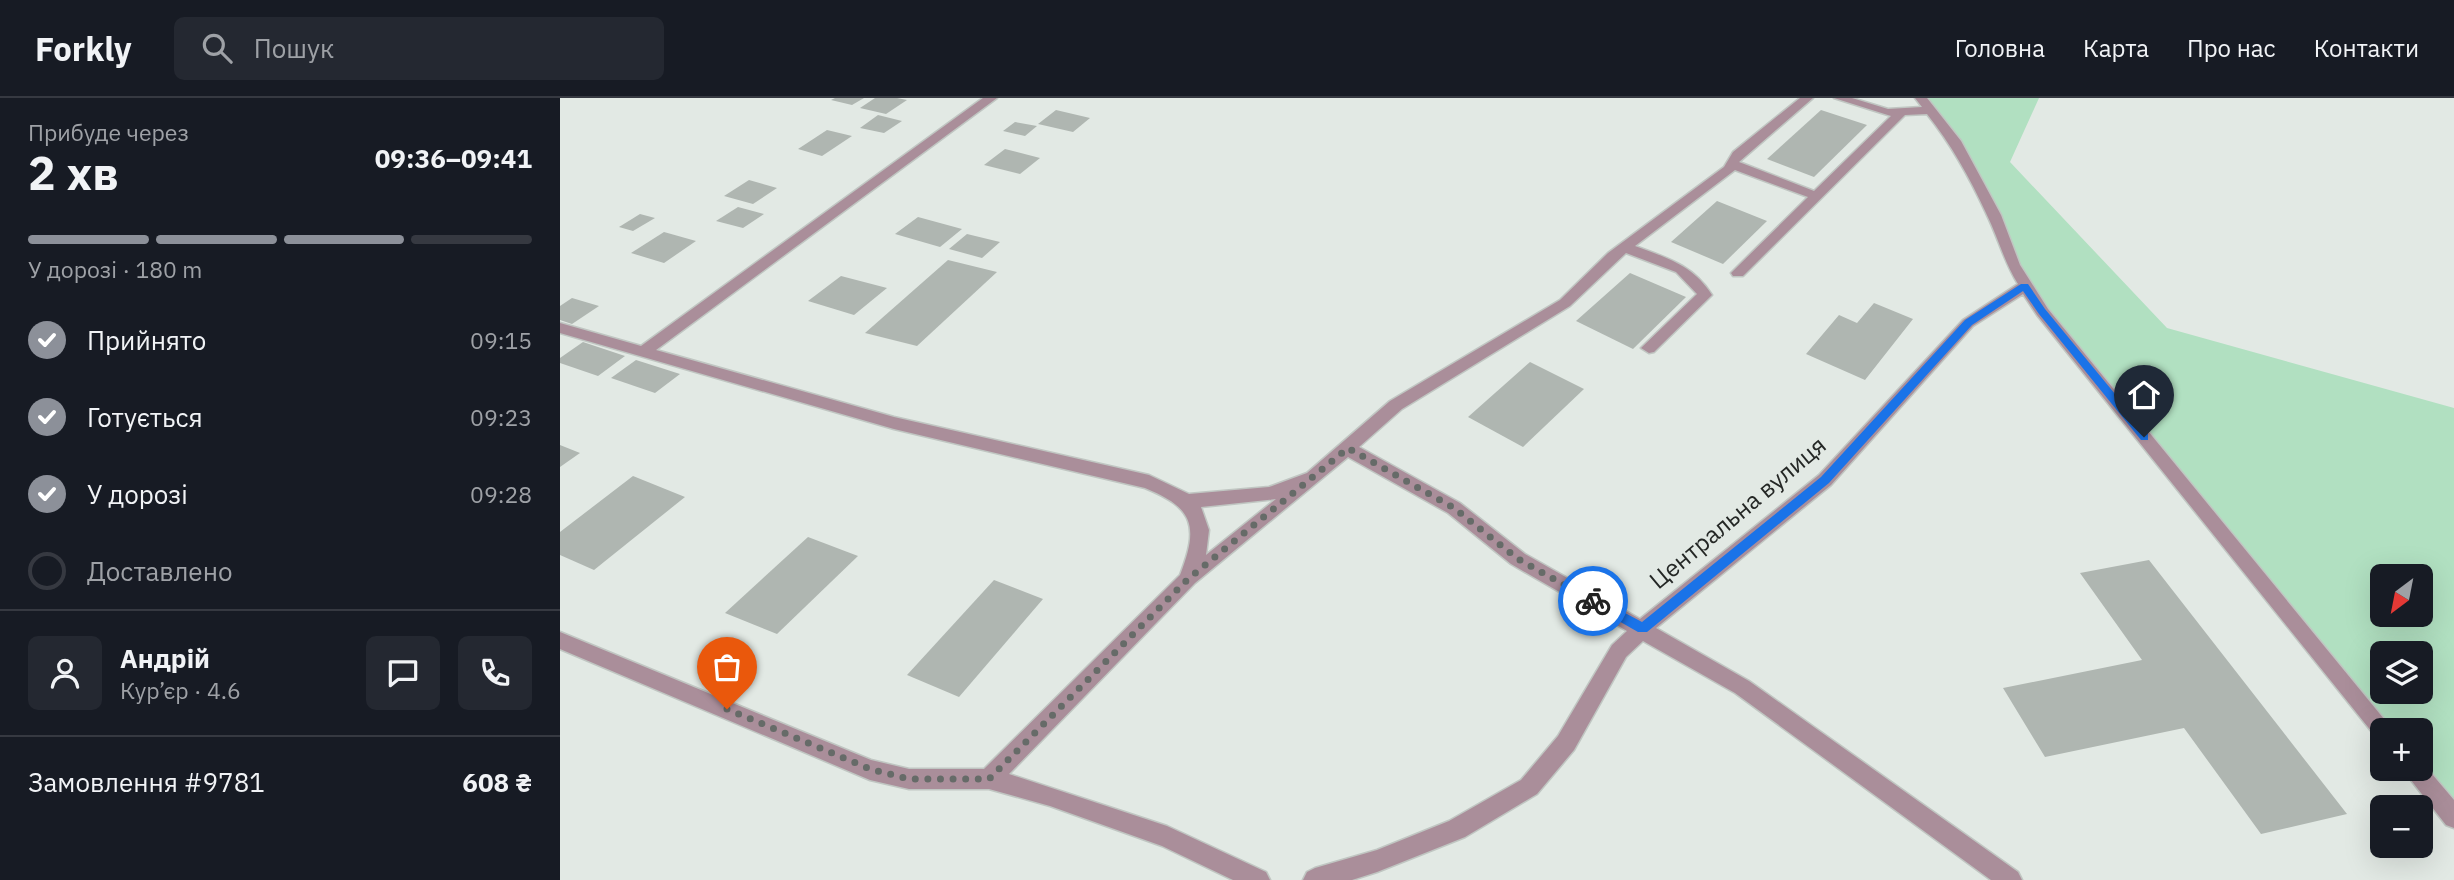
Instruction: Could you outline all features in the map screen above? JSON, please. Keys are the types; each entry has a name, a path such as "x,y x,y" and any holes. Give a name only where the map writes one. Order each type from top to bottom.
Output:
{"street":[{"path":"645,351 992,98"},
{"path":"989,779 1188,579 1313,478 1396,405 1565,303 1624,247 1732,164 1737,155 1808,98"},
{"path":"1840,98 1887,113 1900,114"},
{"path":"1738,273 1900,114 1926,104 1955,141 1994,215 2013,265 2042,312 2373,718"},
{"path":"1732,164 1816,196"},
{"path":"1624,247 1686,270 1698,280 1705,295 1650,348"},
{"name":"Центральна вулиця","path":"1315,880 1377,861 1457,829 1529,788 1566,743 1619,651 1643,628 1825,480 1968,323 2025,286"},
{"path":"560,328 894,423 1149,482 1177,493 1193,506 1201,528 1198,553 1188,579"},
{"path":"1348,448 1454,508 1518,559 1643,628 1742,687 2010,880"},
{"path":"1186,501 1269,494 1313,478"},
{"path":"560,639 870,769 909,779 989,779 1112,816 1167,837 1258,880"},
{"path":"2425,781 2454,817"}],"green space":[{"path":"1921,98 2039,98 2010,162 2167,328 2454,408 2454,817 2429,781 2433,781 2433,718 2373,718 2042,312 1994,215"}],"building":[{"path":"864,98 852,105 831,100"},
{"path":"875,98 907,100 886,114 860,108"},
{"path":"1056,110 1090,118 1073,132 1038,124"},
{"path":"1821,110 1867,125 1814,177 1767,159"},
{"path":"878,115 902,121 884,133 860,128"},
{"path":"1015,122 1037,126 1025,136 1003,131"},
{"path":"827,130 852,136 822,156 798,149"},
{"path":"1005,149 1040,158 1020,174 984,165"},
{"path":"749,180 777,188 753,204 724,196"},
{"path":"1717,201 1767,221 1723,264 1671,242"},
{"path":"738,207 764,214 743,228 716,221"},
{"path":"640,214 655,218 633,231 619,227"},
{"path":"918,217 962,229 940,247 895,234"},
{"path":"664,232 696,241 664,263 631,253"},
{"path":"967,234 1000,242 982,258 949,249"},
{"path":"948,260 997,272 917,346 865,333"},
{"path":"1630,273 1686,297 1633,349 1576,321"},
{"path":"841,276 887,288 854,315 808,301"},
{"path":"572,298 599,306 572,324 560,320 560,306"},
{"path":"1874,303 1913,319 1865,380 1806,354 1839,315 1857,323"},
{"path":"583,342 625,356 598,376 560,363 560,358"},
{"path":"636,360 680,374 655,393 611,378"},
{"path":"1530,362 1584,389 1523,447 1468,417"},
{"path":"560,445 580,453 560,467"},
{"path":"633,476 685,497 594,570 560,555 560,532"},
{"path":"808,537 858,556 777,634 725,613"},
{"path":"2149,560 2347,814 2261,834 2184,728 2045,757 2003,688 2142,660 2080,573"},
{"path":"994,580 1043,599 959,697 907,675"}],"way so far":[{"path":"727,709 870,769 909,779 989,779 1188,579 1348,448 1454,508 1518,559 1593,601"}],"route":[{"path":"1593,601 1643,628 1825,480 1968,323 2025,286 2042,312 2144,437"}]}
